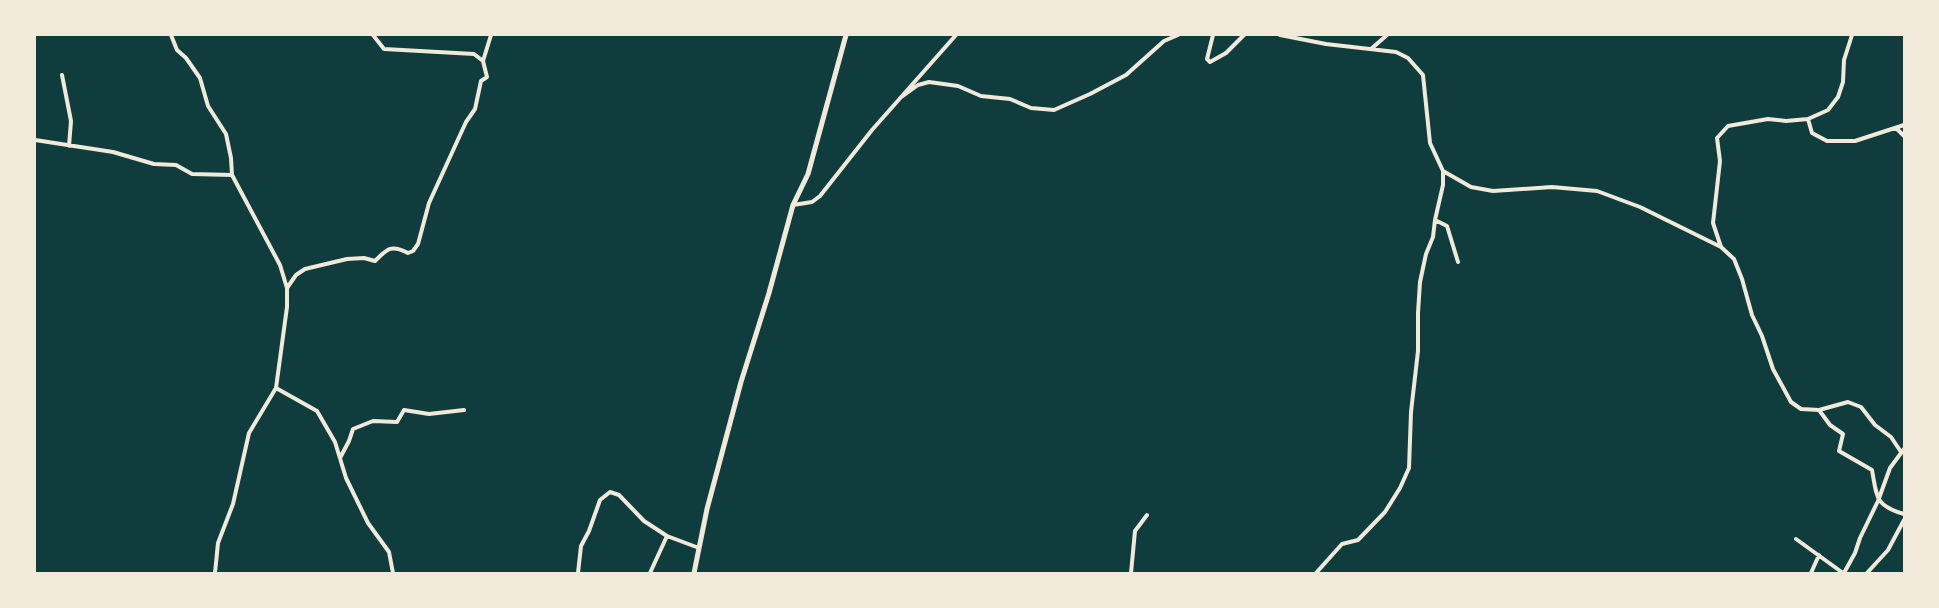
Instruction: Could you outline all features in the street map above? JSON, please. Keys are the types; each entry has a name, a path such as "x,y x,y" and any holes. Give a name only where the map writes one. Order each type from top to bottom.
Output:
{"main road":[{"path":"694,573 707,509 741,382 769,293 793,206 808,174 846,35"}],"street":[{"path":"171,35 177,50 186,58 200,78 208,106 226,134 232,158 232,175 280,266 288,288 276,388 249,433 233,504 218,543 216,573"},
{"path":"373,35 384,49 474,54 483,61"},
{"path":"288,288 296,275 305,269 348,259 364,258 375,261 388,249 394,247 408,253 418,244 429,203 466,122 475,109 481,81 487,77 483,61 491,35"},
{"path":"793,206 812,202 820,196 872,130 956,35"},
{"path":"900,98 918,85 929,82 958,86 981,96 1010,98 1031,108 1054,110 1126,75 1164,42 1178,35"},
{"path":"1213,35 1207,59 1210,62 1226,54 1244,35"},
{"path":"1280,35 1326,44 1396,52 1408,58 1423,75 1430,143 1443,171 1443,185 1433,237 1426,254 1420,282 1418,351 1411,412 1409,468 1400,488 1385,512 1358,540 1342,544 1316,573"},
{"path":"1371,49 1388,35"},
{"path":"1721,246 1713,222 1720,161 1717,138 1728,126 1768,119 1786,121 1808,119 1828,110 1838,98 1844,82 1844,60 1852,35"},
{"path":"62,74 71,121 69,146"},
{"path":"1808,119 1812,133 1827,141 1855,141 1904,126"},
{"path":"1896,128 1904,136"},
{"path":"35,140 113,152 154,164 176,166 192,174 232,175"},
{"path":"1443,171 1471,187 1493,191 1552,187 1597,191 1640,207 1721,246 1734,259 1752,315 1762,336 1773,369 1791,402 1801,409 1819,410 1848,402 1861,407 1875,425 1891,437 1902,451 1890,468 1855,553 1844,573 1796,539"},
{"path":"1435,220 1447,226 1458,262"},
{"path":"276,388 317,411 335,442 346,478 368,523 389,552 393,573"},
{"path":"340,458 353,429 373,421 397,422 404,410 429,414 464,410"},
{"path":"1819,410 1830,425 1843,434 1839,451 1872,470 1878,500 1886,507 1904,514"},
{"path":"578,573 580,546 589,531 600,500 610,492 619,495 644,521 667,536 699,548"},
{"path":"1131,573 1135,532 1147,515"},
{"path":"1867,573 1888,550 1904,520"},
{"path":"650,573 667,536"},
{"path":"1811,573 1819,555"}]}
